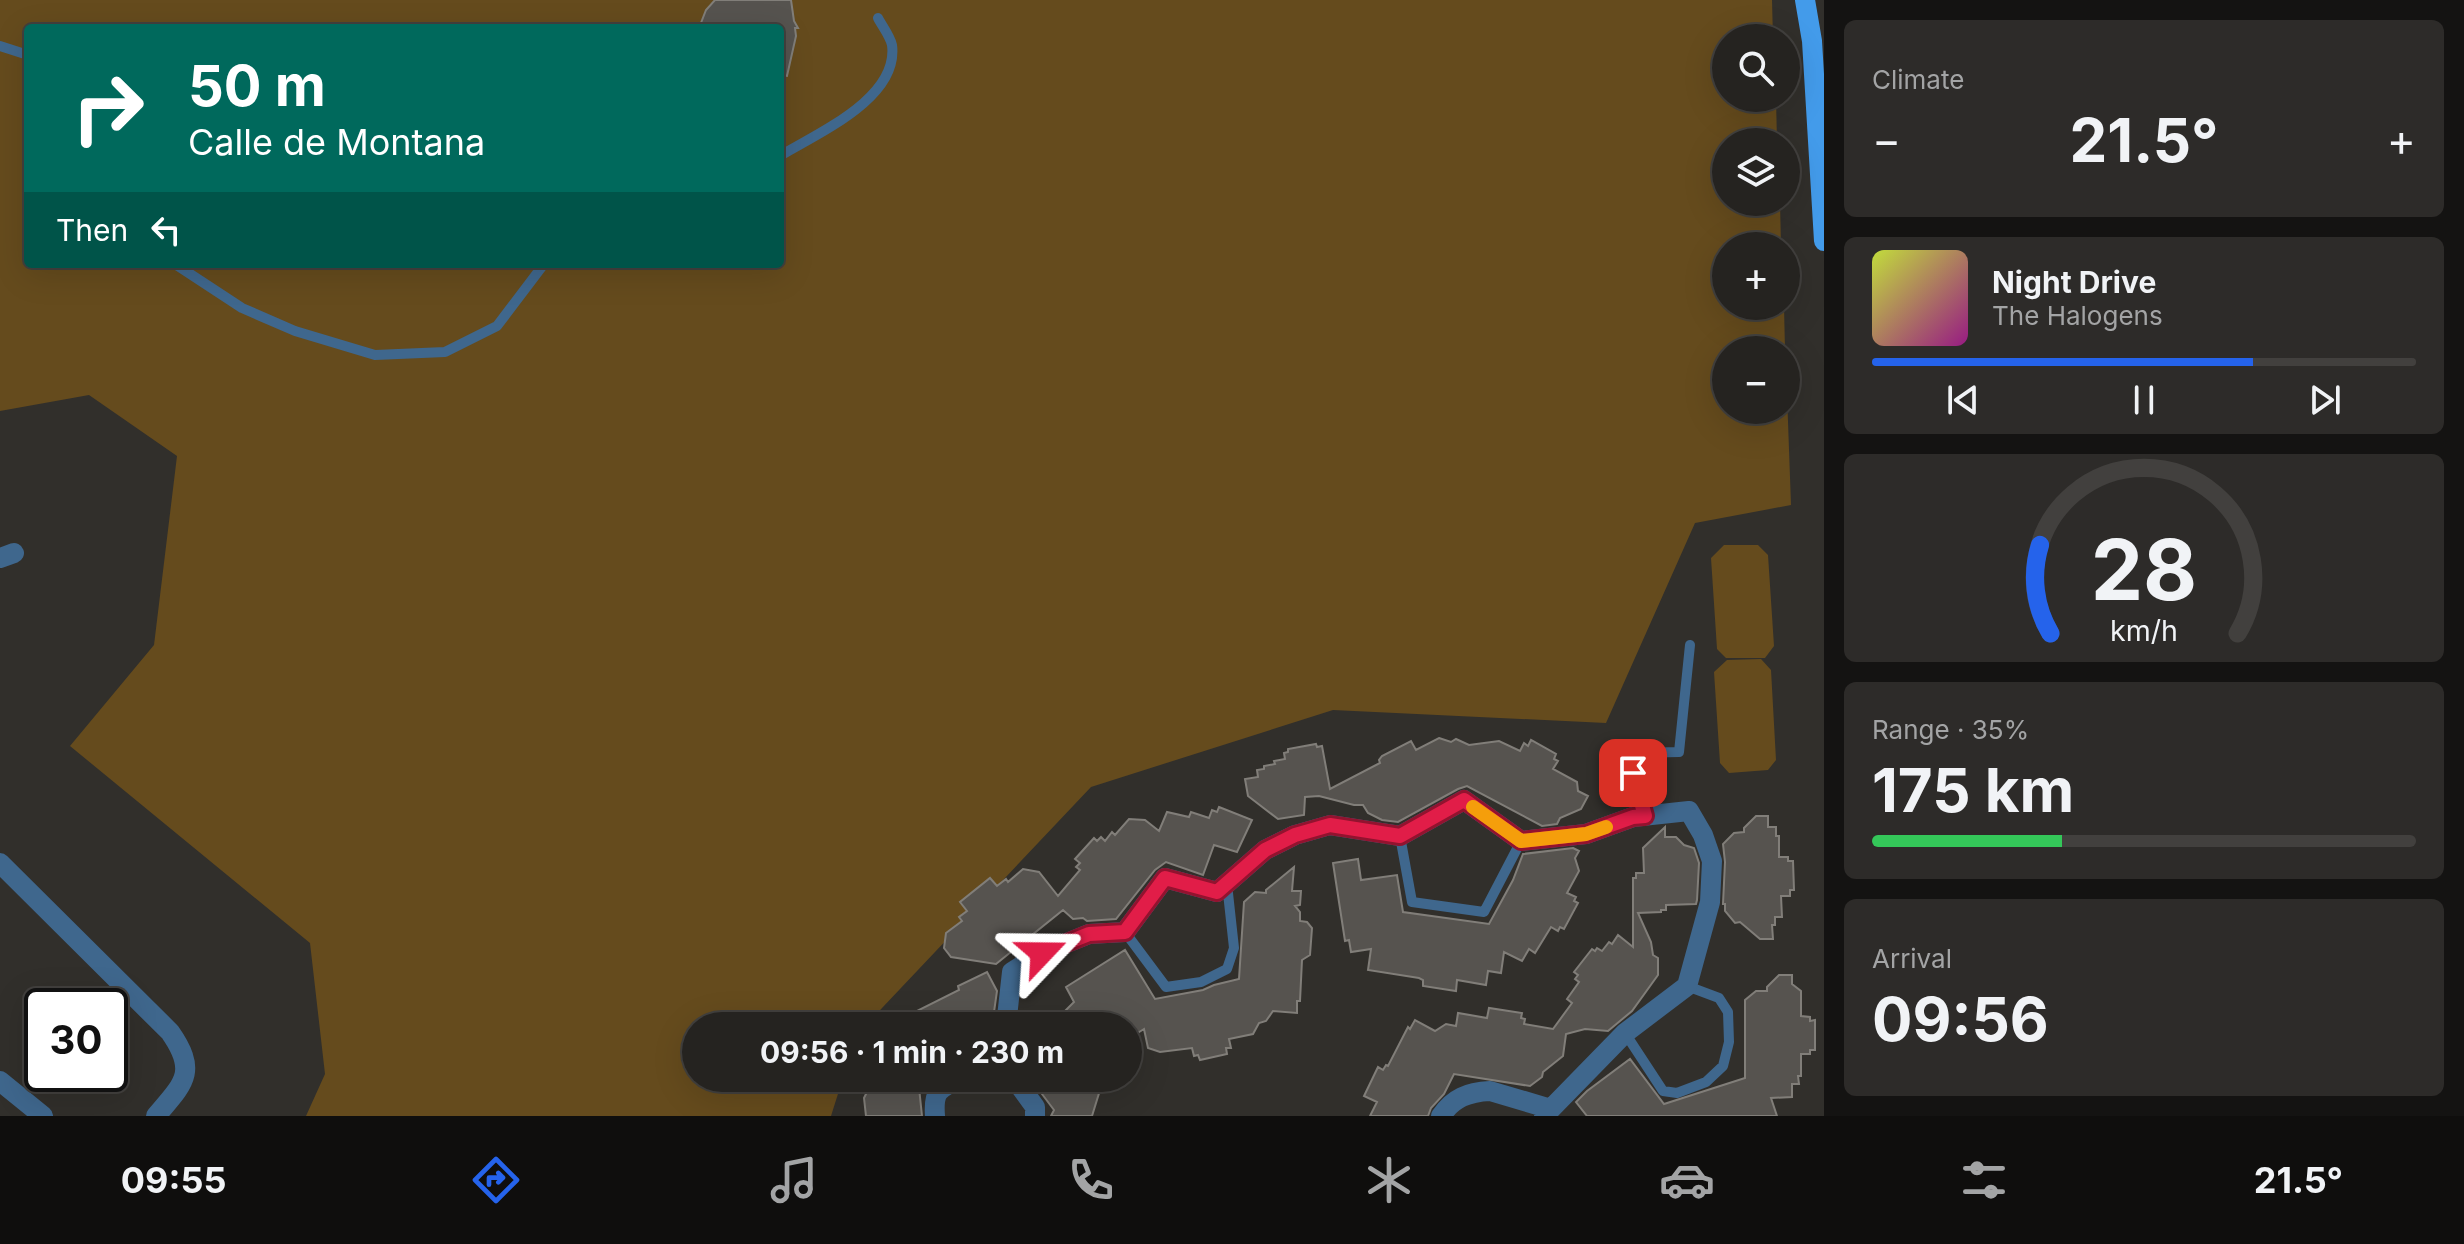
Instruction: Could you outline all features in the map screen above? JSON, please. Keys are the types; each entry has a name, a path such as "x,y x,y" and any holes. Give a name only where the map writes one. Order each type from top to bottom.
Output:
{"main road":[{"path":"1805,0 1812,41 1824,241"}],"street":[{"path":"1008,1012 1012,972 1042,953 1089,934 1125,932 1165,878 1217,892 1265,850 1295,835 1330,825 1400,836 1464,800 1521,841 1586,834 1639,817 1689,811 1703,835 1712,861 1710,902 1687,986 1625,1033 1548,1113 1490,1091 1481,1091 1449,1104 1441,1116"},
{"path":"0,863 170,1032 183,1050 183,1085 156,1116"},
{"path":"0,1081 43,1116"},
{"path":"935,1116 937,1092"},
{"path":"1024,1092 1035,1107 1035,1116"}],"lane":[{"path":"784,153 869,100 890,72 892,44 878,18"},
{"path":"0,46 24,54"},
{"path":"181,268 242,308 295,331 375,355 445,352 497,326 541,268"},
{"path":"1639,817 1633,773 1636,753 1679,752 1690,645"},
{"path":"1400,836 1412,902 1484,912 1521,841"},
{"path":"1125,932 1166,987 1201,982 1227,969 1234,948 1227,884"},
{"path":"1625,1033 1663,1091 1677,1093 1706,1082 1723,1066 1729,1042 1728,1012 1719,998 1687,986"}],"shaded area":[{"path":"0,0 1772,0 1773,24 1712,24 1712,112 1776,112 1777,128 1712,128 1712,216 1780,216 1781,232 1712,232 1712,320 1784,320 1785,336 1712,336 1712,424 1788,424 1791,505 1695,523 1606,723 1333,710 1091,787 878,1012 682,1012 682,1092 839,1092 831,1116 306,1116 325,1074 310,943 70,746 154,645 177,456 89,395 0,411"},
{"path":"1724,545 1758,545 1768,555 1774,646 1765,658 1726,658 1717,649 1711,558"},
{"path":"1761,659 1771,670 1776,760 1768,770 1729,773 1720,763 1714,672 1727,660"}],"building":[{"path":"715,0 791,0 798,28 795,28 787,76 784,76 784,24 701,24 706,10"},
{"path":"1439,738 1451,742 1456,739 1469,745 1499,741 1520,751 1524,743 1528,746 1531,740 1556,754 1554,759 1558,761 1553,769 1577,782 1578,791 1588,796 1581,809 1560,818 1557,824 1542,826 1467,786 1398,822 1382,820 1368,813 1363,805 1319,796 1305,797 1304,815 1278,819 1248,796 1245,779 1258,777 1257,770 1285,759 1284,753 1288,749 1316,744 1317,747 1322,746 1330,789 1380,763 1382,756 1411,741 1416,750"},
{"path":"1219,807 1252,820 1237,852 1214,845 1203,875 1166,862 1155,870 1116,919 1073,919 1063,910 996,964 951,957 944,948 946,933 962,921 959,917 967,911 960,902 990,878 997,886 1006,879 1008,882 1023,869 1039,872 1058,896 1080,870 1076,867 1080,863 1075,859 1094,838 1097,841 1101,837 1105,841 1129,819 1145,820 1159,831 1167,812 1189,817 1191,812 1209,818 1212,810 1217,812"},
{"path":"1756,816 1768,816 1768,827 1776,827 1776,836 1779,836 1779,857 1788,857 1788,861 1793,861 1794,890 1790,890 1790,896 1781,896 1782,917 1775,917 1773,939 1760,939 1740,922 1735,923 1723,904 1723,844 1734,833 1744,832"},
{"path":"1665,827 1665,837 1676,837 1684,845 1694,848 1699,863 1697,900 1696,904 1666,905 1666,910 1661,912 1638,913 1651,942 1653,955 1658,958 1658,975 1632,1011 1608,1031 1585,1029 1566,1034 1563,1056 1530,1086 1454,1074 1428,1116 1370,1116 1377,1102 1364,1096 1378,1067 1383,1070 1388,1066 1408,1027 1410,1029 1415,1020 1435,1031 1446,1024 1456,1026 1458,1013 1487,1018 1489,1008 1522,1013 1524,1024 1553,1029 1572,1003 1567,999 1579,982 1574,972 1592,949 1602,951 1618,935 1633,947 1633,878 1636,878 1636,873 1644,873 1643,848"},
{"path":"1573,848 1579,851 1575,858 1579,871 1567,893 1576,897 1574,901 1578,903 1564,929 1560,927 1558,931 1551,927 1535,953 1529,949 1522,961 1504,952 1501,973 1488,971 1486,985 1457,980 1456,991 1423,986 1423,980 1419,978 1368,970 1371,949 1351,952 1349,940 1345,941 1333,863 1358,859 1361,880 1397,875 1403,912 1489,924 1523,854"},
{"path":"1294,867 1292,891 1301,891 1300,905 1295,906 1300,912 1300,921 1307,922 1312,928 1310,955 1302,960 1297,1013 1273,1011 1266,1021 1259,1023 1253,1034 1229,1039 1231,1048 1226,1048 1227,1054 1200,1060 1198,1055 1194,1056 1192,1048 1160,1052 1148,1048 1142,1030 1142,1012 1064,1012 1074,1002 1066,987 1125,950 1155,999 1239,979 1244,902 1255,892 1266,893"},
{"path":"987,972 997,991 994,1012 915,1012 959,990 958,986"},
{"path":"1779,975 1792,975 1792,984 1801,991 1801,1016 1815,1020 1815,1050 1810,1050 1810,1054 1801,1054 1801,1076 1798,1076 1799,1084 1792,1084 1792,1097 1771,1098 1777,1116 1587,1116 1576,1102 1630,1059 1664,1104 1745,1078 1745,1000 1756,991 1767,991"},
{"path":"867,1092 919,1092 922,1116 866,1116 864,1098"},
{"path":"1040,1092 1099,1092 1092,1116 1051,1116 1054,1110"}],"slow traffic":[{"path":"1473,807 1521,841 1586,834 1606,827"}],"route":[{"path":"1042,953 1089,934 1125,932 1165,878 1217,892 1265,850 1295,835 1330,825 1400,836 1464,800 1521,841 1586,834 1633,817 1645,816 1633,773"}]}
